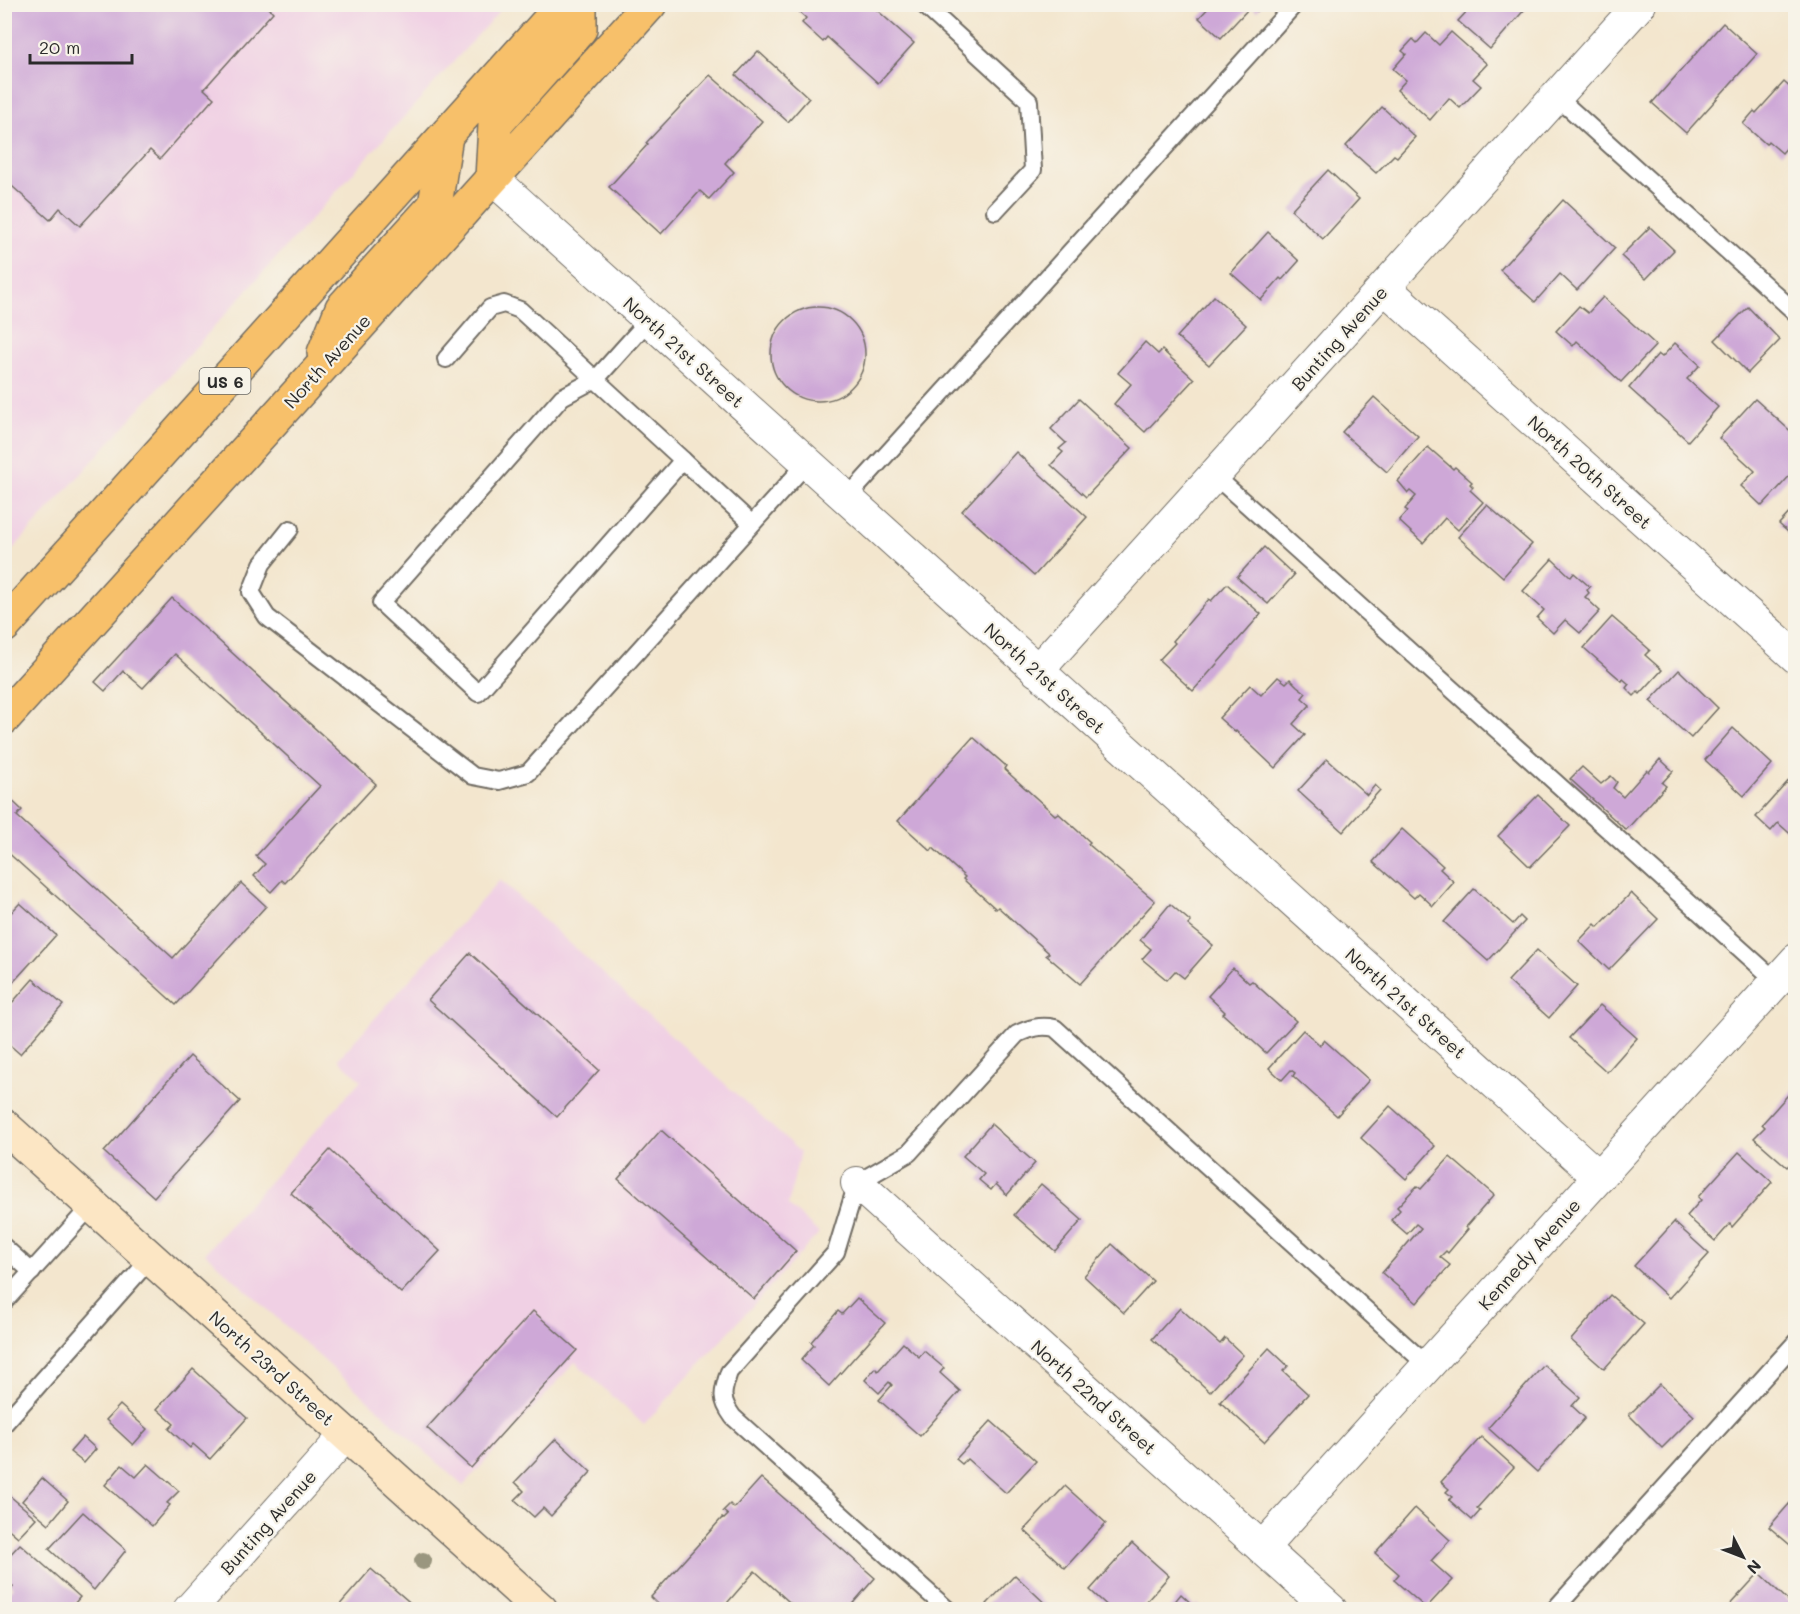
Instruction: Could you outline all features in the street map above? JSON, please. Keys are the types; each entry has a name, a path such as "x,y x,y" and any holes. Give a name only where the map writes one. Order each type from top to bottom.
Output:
{"main road":[{"name":"US 6","path":"4,626 564,4"},
{"path":"492,178 495,125 580,30 580,4"},
{"name":"North Avenue","path":"4,718 650,4"},
{"path":"315,374 342,308 435,205 446,136"}],"street":[{"name":"Bunting Avenue","path":"1037,671 1640,4"},
{"name":"North 21st Street","path":"492,178 1599,1177"},
{"name":"North 20th Street","path":"1385,288 1796,657"},
{"name":"Kennedy Avenue","path":"1262,1548 1786,971"},
{"name":"North 23rd Street","path":"4,1126 534,1607"},
{"name":"North 22nd Street","path":"856,1184 1331,1610"},
{"name":"Bunting Avenue","path":"189,1610 346,1435"}],"lane":[{"path":"923,4 1029,101 1033,170 995,211"},
{"path":"846,499 1295,4"},
{"path":"1557,97 1796,313"},
{"path":"446,359 490,308 504,304 520,310 751,523"},
{"path":"649,320 596,379 562,397 381,603 478,693 683,460"},
{"path":"290,529 262,564 251,592 267,616 473,776 499,781 528,773 807,463"},
{"path":"1215,476 1786,971"},
{"path":"948,1610 734,1417 725,1406 723,1392 729,1372 836,1252 856,1184 909,1154 1017,1034 1044,1026 1055,1029 1428,1366"},
{"path":"4,1302 92,1205"},
{"path":"4,1247 32,1272"},
{"path":"4,1424 151,1258"},
{"path":"1554,1610 1796,1342"}],"shaded area":[{"path":"5,5 505,5 5,558"},
{"path":"500,880 800,1152 788,1205 819,1233 644,1425 575,1362 463,1486 205,1253 361,1080 338,1059"}],"building":[{"path":"4,4 265,4 273,12 204,89 214,98 160,159 150,150 80,226 60,208 50,220 4,179"},
{"path":"791,4 870,4 914,43 878,83 827,37 823,42 802,23 806,18"},
{"path":"1212,4 1263,4 1257,11 1251,6 1221,38 1199,18"},
{"path":"1466,4 1522,4 1526,8 1490,49 1458,21 1470,8"},
{"path":"1723,23 1757,54 1686,133 1652,103"},
{"path":"1451,32 1487,64 1473,79 1481,86 1460,108 1449,98 1430,120 1397,90 1406,80 1393,69 1406,54 1402,51 1413,39 1417,43 1426,33 1439,45"},
{"path":"758,51 809,98 788,122 736,75"},
{"path":"710,75 762,121 725,163 734,172 709,199 700,191 661,234 609,187 648,144 646,143"},
{"path":"1784,82 1796,93 1796,149 1790,144 1782,153 1768,141 1766,144 1743,124"},
{"path":"1382,107 1415,137 1397,157 1394,155 1376,173 1346,146"},
{"path":"1328,170 1359,199 1323,239 1291,210"},
{"path":"1563,200 1615,248 1577,290 1560,274 1535,302 1500,270"},
{"path":"1650,227 1674,250 1646,279 1621,256"},
{"path":"1268,232 1299,261 1261,300 1231,273"},
{"path":"1214,296 1246,325 1209,365 1177,337"},
{"path":"1603,297 1656,345 1621,382 1577,341 1573,346 1556,331 1579,306 1588,313"},
{"path":"818,307 836,311 851,321 861,336 865,354 861,372 851,387 836,397 818,401 800,397 785,387 775,372 771,354 775,336 785,321 800,311"},
{"path":"1748,307 1780,340 1748,373 1715,340"},
{"path":"1145,342 1158,354 1162,350 1194,379 1145,432 1114,404 1131,384 1118,373"},
{"path":"1675,343 1700,365 1687,379 1718,407 1688,441 1629,388 1658,354 1662,357"},
{"path":"1374,397 1418,436 1387,472 1342,432"},
{"path":"1079,399 1132,448 1086,497 1051,465 1063,452 1059,449 1066,443 1051,429"},
{"path":"1755,399 1796,436 1796,469 1762,506 1741,486 1755,471 1719,438"},
{"path":"1428,447 1472,482 1470,484 1473,487 1470,490 1483,502 1458,530 1445,518 1423,543 1399,521 1408,511 1405,509 1416,496 1410,491 1408,493 1398,481"},
{"path":"1016,452 1087,517 1034,576 962,511"},
{"path":"1487,505 1532,544 1503,577 1458,537"},
{"path":"1796,506 1796,539 1779,524"},
{"path":"1264,547 1294,575 1268,604 1237,577"},
{"path":"1552,559 1571,577 1574,573 1590,587 1585,597 1600,611 1580,633 1565,620 1553,633 1537,618 1544,610 1523,591"},
{"path":"1227,584 1261,614 1193,691 1159,660 1209,599 1211,601"},
{"path":"172,598 376,784 285,883 282,880 271,892 254,876 265,864 256,856 320,786 175,654 143,688 123,671 105,691 95,682"},
{"path":"1612,617 1650,650 1645,655 1662,670 1640,694 1638,692 1634,696 1626,688 1629,684 1623,679 1622,681 1584,648"},
{"path":"1679,670 1718,708 1691,738 1650,701"},
{"path":"1278,677 1286,683 1290,679 1306,693 1302,698 1310,705 1293,724 1305,735 1275,768 1219,718 1250,685 1261,695"},
{"path":"1733,728 1772,764 1744,796 1705,760"},
{"path":"973,737 1006,766 1004,769 1055,815 1058,813 1090,842 1088,844 1155,901 1080,984 1046,955 1049,953 998,907 996,909 963,879 965,877 933,848 931,851 898,821"},
{"path":"1327,759 1367,795 1375,785 1380,790 1343,832 1298,791"},
{"path":"1660,759 1673,771 1662,783 1666,786 1626,830 1570,779 1582,767 1601,784 1611,776 1617,782 1613,788 1623,797"},
{"path":"1791,778 1796,783 1796,839 1778,823 1771,831 1756,817"},
{"path":"4,793 22,810 17,816 173,958 241,883 266,906 176,1005 4,849"},
{"path":"1538,795 1570,826 1530,867 1498,836"},
{"path":"1402,829 1443,866 1440,869 1454,882 1433,906 1419,893 1414,898 1373,862"},
{"path":"1474,889 1513,924 1520,916 1525,921 1488,961 1444,922"},
{"path":"1631,893 1658,919 1609,970 1579,941 1595,924 1598,927"},
{"path":"20,903 56,935 6,990 4,989 4,920"},
{"path":"1170,904 1191,922 1188,925 1213,945 1184,978 1175,971 1167,980 1142,959 1151,949 1140,940"},
{"path":"1537,950 1577,986 1549,1018 1508,981"},
{"path":"470,953 599,1070 557,1117 428,1000"},
{"path":"1233,968 1249,983 1252,981 1296,1021 1266,1053 1223,1014 1225,1012 1208,996"},
{"path":"33,979 63,1005 20,1054 4,1040 4,1012"},
{"path":"1600,1005 1637,1038 1607,1072 1569,1038"},
{"path":"1303,1030 1320,1045 1324,1040 1369,1080 1337,1116 1293,1076 1295,1073 1291,1070 1282,1080 1269,1068"},
{"path":"190,1056 240,1101 154,1197 104,1152"},
{"path":"1796,1086 1796,1158 1787,1167 1754,1138 1765,1127 1762,1124"},
{"path":"1390,1106 1435,1146 1406,1179 1361,1138"},
{"path":"991,1124 1035,1163 1007,1195 996,1184 991,1190 979,1180 984,1174 963,1156"},
{"path":"661,1130 796,1251 754,1299 618,1179"},
{"path":"330,1150 440,1251 401,1293 291,1193"},
{"path":"1739,1152 1772,1182 1732,1227 1730,1224 1715,1241 1687,1216 1701,1200 1698,1197"},
{"path":"1450,1157 1494,1195 1466,1227 1468,1229 1448,1253 1446,1251 1440,1257 1450,1265 1417,1303 1382,1273 1421,1228 1416,1224 1407,1234 1391,1220 1400,1210 1397,1207 1417,1186 1421,1189"},
{"path":"1041,1184 1082,1220 1055,1251 1014,1215"},
{"path":"1674,1222 1709,1254 1669,1298 1634,1266"},
{"path":"1112,1244 1153,1281 1124,1313 1084,1276"},
{"path":"1610,1295 1644,1324 1604,1369 1571,1340"},
{"path":"857,1298 885,1323 829,1386 801,1360 814,1345 811,1342 838,1311 842,1314"},
{"path":"1180,1308 1220,1344 1225,1338 1243,1355 1210,1392 1152,1339"},
{"path":"533,1311 577,1350 471,1468 427,1428"},
{"path":"903,1343 919,1357 924,1351 944,1368 940,1373 960,1391 920,1436 879,1400 892,1385 889,1382 879,1393 865,1380 875,1368 878,1371"},
{"path":"1269,1348 1288,1366 1283,1371 1308,1394 1264,1442 1220,1402"},
{"path":"1544,1365 1580,1397 1572,1406 1585,1418 1537,1472 1488,1428"},
{"path":"193,1369 247,1418 210,1459 193,1444 190,1448 169,1429 174,1424 157,1409"},
{"path":"1660,1384 1694,1416 1662,1448 1629,1415"},
{"path":"120,1405 147,1429 133,1445 106,1420"},
{"path":"991,1421 1036,1461 1006,1493 967,1459 962,1464 956,1459"},
{"path":"83,1437 96,1449 84,1463 70,1452"},
{"path":"1481,1437 1514,1467 1477,1508 1480,1511 1472,1520 1449,1500 1453,1497 1446,1492 1449,1489 1441,1482"},
{"path":"556,1439 591,1472 551,1516 543,1508 534,1517 515,1500 524,1491 515,1482"},
{"path":"148,1464 179,1491 167,1503 170,1505 152,1526 105,1485 122,1465 136,1477"},
{"path":"42,1478 68,1501 49,1524 22,1501"},
{"path":"761,1478 875,1578 847,1610 798,1610 755,1571 721,1610 664,1610 651,1597 722,1518 728,1515 723,1511 730,1504 734,1508"},
{"path":"1065,1486 1106,1523 1065,1568 1024,1530"},
{"path":"4,1491 36,1518 18,1537 4,1525"},
{"path":"1796,1496 1796,1550 1769,1527"},
{"path":"1415,1508 1450,1540 1431,1561 1452,1580 1426,1608 1394,1580 1399,1574 1375,1553"},
{"path":"83,1512 126,1550 94,1590 49,1549"},
{"path":"1132,1543 1169,1576 1139,1610 1112,1610 1090,1590"},
{"path":"20,1544 80,1597 69,1610 4,1610 4,1597 13,1587 4,1580 4,1561"},
{"path":"371,1569 415,1607 413,1610 332,1610 335,1606 337,1608"},
{"path":"1759,1573 1793,1605 1789,1610 1725,1610"},
{"path":"1015,1575 1052,1610 992,1610 987,1604"},
{"path":"1181,1594 1195,1607 1198,1604 1204,1610 1168,1610"}]}
